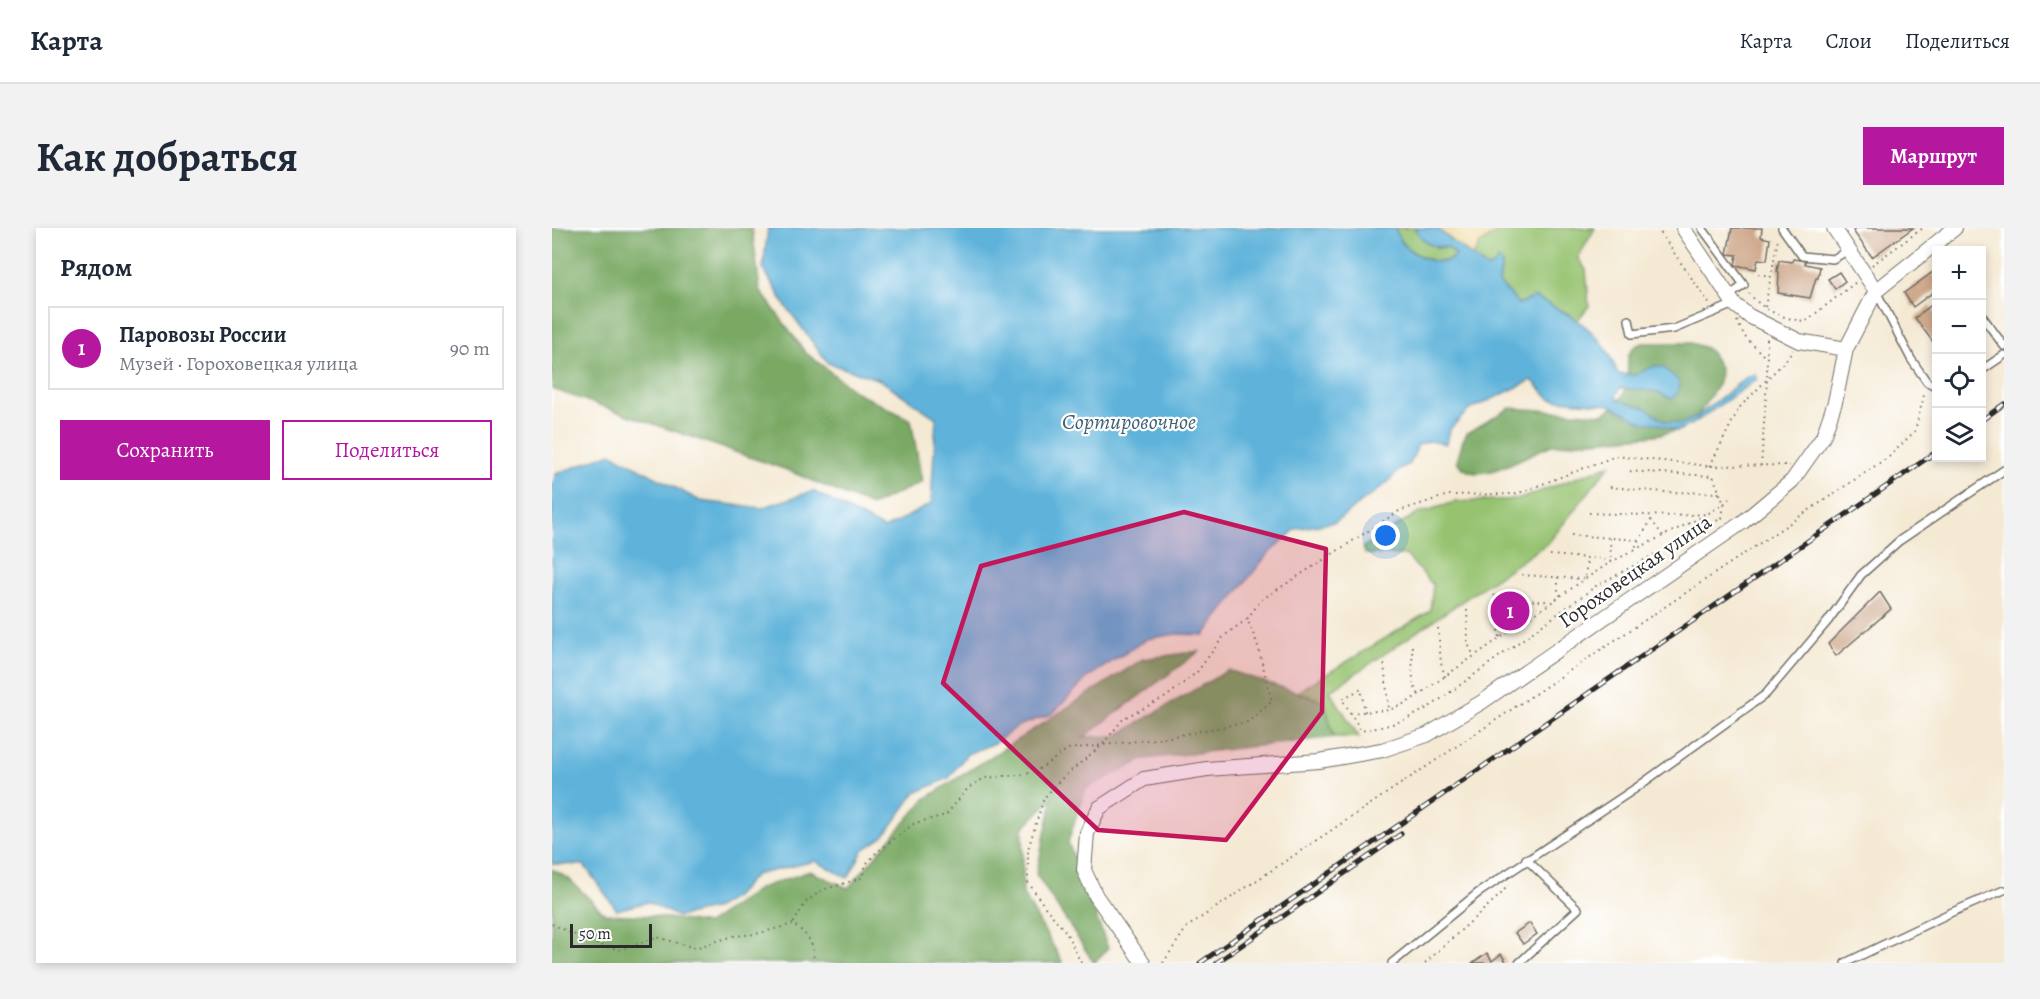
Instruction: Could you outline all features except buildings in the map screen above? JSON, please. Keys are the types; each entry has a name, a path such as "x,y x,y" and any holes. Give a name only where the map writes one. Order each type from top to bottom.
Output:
{"street":[{"path":"1683,228 1732,300 1749,316 1799,341 1846,349"},
{"path":"1834,228 1876,291"},
{"name":"Гороховецкая улица","path":"1143,963 1096,896 1084,870 1087,833 1099,808 1144,779 1207,769 1319,761 1382,750 1426,735 1482,702 1743,522 1792,481 1823,437 1835,402 1846,349 1876,291 1939,232 1955,228"}],"lane":[{"path":"1629,320 1632,334 1674,329 1715,313 1732,300 1744,285 1702,228"},
{"path":"1782,228 1802,256 1833,259 1849,250"},
{"path":"1704,258 1717,249"},
{"path":"1876,291 1911,359 1927,382 1932,384"},
{"path":"1986,321 2004,346"},
{"path":"1986,367 2004,355"},
{"path":"1393,962 1478,893 1636,788 1766,694 1828,621 1861,575 1899,541 2004,470"},
{"path":"1519,963 1578,909 1526,859"},
{"path":"1845,963 2004,890"}],"path":[{"path":"1657,228 1715,313"},
{"path":"1744,285 1751,296 1765,307 1791,321 1806,321 1866,275 1873,263 1923,228"},
{"path":"1765,307 1778,238"},
{"path":"1758,274 1771,276"},
{"path":"1732,300 1737,323 1745,338 1766,358"},
{"path":"1761,466 1767,381 1767,326"},
{"path":"1710,466 1739,408 1788,358 1799,341"},
{"path":"1163,963 1187,927 1890,456 1915,431 1927,382"},
{"path":"1081,963 1066,932 1028,882 1028,849 1044,798 1060,780 1102,745 1124,718 1166,697 1197,672 1224,636 1247,619 1261,600 1335,550 1400,511 1448,495 1516,494 1616,456 1710,466 1804,465"},
{"path":"1365,712 1362,691 1358,689 1342,699 1361,731 1407,720 1434,704 1596,586 1722,518 1724,504 1713,476 1626,471"},
{"path":"1610,487 1664,492 1721,493"},
{"path":"1350,713 1389,710 1400,706 1611,562 1664,537 1707,514 1729,499"},
{"path":"1589,513 1707,514"},
{"path":"1633,551 1652,515"},
{"path":"1651,520 1664,537"},
{"path":"1570,535 1639,540"},
{"path":"1610,538 1611,562"},
{"path":"1550,555 1611,562"},
{"path":"1584,579 1587,558"},
{"path":"1522,575 1584,579"},
{"path":"1558,577 1558,592 1561,596"},
{"path":"1494,595 1522,622"},
{"path":"1498,599 1545,601 1548,605"},
{"path":"1498,599 1500,637"},
{"path":"1498,618 1510,610 1514,600"},
{"path":"1467,610 1468,644 1474,656"},
{"path":"552,924 592,943 621,950 657,937 695,948 734,936 756,934 793,924 805,903 822,890 862,878 866,864 877,852 915,823 946,815 968,788 985,778 1028,774 1041,768 1068,749 1164,738 1248,722 1272,701 1257,643 1247,619"},
{"path":"1438,628 1441,663 1445,677"},
{"path":"1412,646 1413,684 1419,695"},
{"path":"1384,664 1389,710"},
{"path":"1425,963 1508,885"},
{"path":"793,924 808,935 813,949 814,963"}],"highlighted area":[{"path":"1184,512 1326,549 1322,712 1226,840 1098,830 943,683 981,566"}],"green space":[{"path":"552,228 752,228 760,290 805,352 856,392 911,420 922,482 871,506 787,470 552,389"},
{"path":"1395,228 1415,228 1437,248 1448,247 1456,255 1443,261 1419,256 1401,241"},
{"path":"1502,228 1595,228 1578,258 1586,270 1589,306 1577,321 1566,312 1519,304 1499,283 1502,263 1498,260 1494,266 1487,268 1473,257 1480,244"},
{"path":"1642,343 1691,343 1706,348 1720,368 1719,383 1694,421 1680,430 1656,435 1552,445 1488,472 1476,473 1465,470 1457,461 1467,433 1510,408 1603,414 1624,394 1628,379 1629,355 1635,346"},
{"path":"1610,465 1549,542 1330,691 1359,737 1334,737 1324,701 1297,692 1430,611 1433,585 1406,555 1365,554 1363,547 1416,514 1455,502 1520,499"},
{"path":"1200,651 1084,737 1116,736 1228,670 1324,701 1334,737 1145,759 1086,788 1068,842 1108,948 1094,963 1036,874 1053,798 1023,828 1023,894 1063,963 552,963 552,869 568,878 605,914 654,916 707,924 760,888 810,871 848,888 925,799 1143,659"}],"sand":[{"path":"1436,228 1502,228 1480,244 1473,257"}],"water":[{"name":"Сортировочное","path":"768,228 1395,228 1401,241 1419,256 1435,261 1450,260 1456,255 1448,247 1437,247 1428,243 1415,228 1436,228 1487,268 1494,266 1498,259 1502,263 1499,283 1519,304 1534,297 1565,313 1593,333 1608,352 1618,374 1635,375 1654,366 1663,367 1679,381 1678,392 1672,399 1654,391 1620,388 1616,395 1618,400 1646,408 1665,421 1681,424 1696,417 1747,377 1755,374 1757,379 1694,423 1677,431 1655,423 1644,423 1610,405 1550,399 1532,380 1469,410 1449,430 1446,444 1429,441 1418,445 1410,464 1401,468 1387,483 1335,522 1296,529 1267,555 1205,635 1176,634 1147,639 1088,677 1052,714 1018,726 995,743 967,754 949,778 915,793 884,836 863,850 848,878 815,861 755,875 735,897 717,908 678,917 648,902 617,910 584,865 552,864 552,486 556,474 611,453 700,501 761,508 813,491 884,529 931,504 936,418 880,380 828,363 785,305 763,268"}],"railway":[{"path":"1986,417 2004,404"},
{"path":"1200,963 1932,455"},
{"path":"1216,963 1401,834"}],"place":[{"name":"Паровозы России","path":"1510,611"}]}
